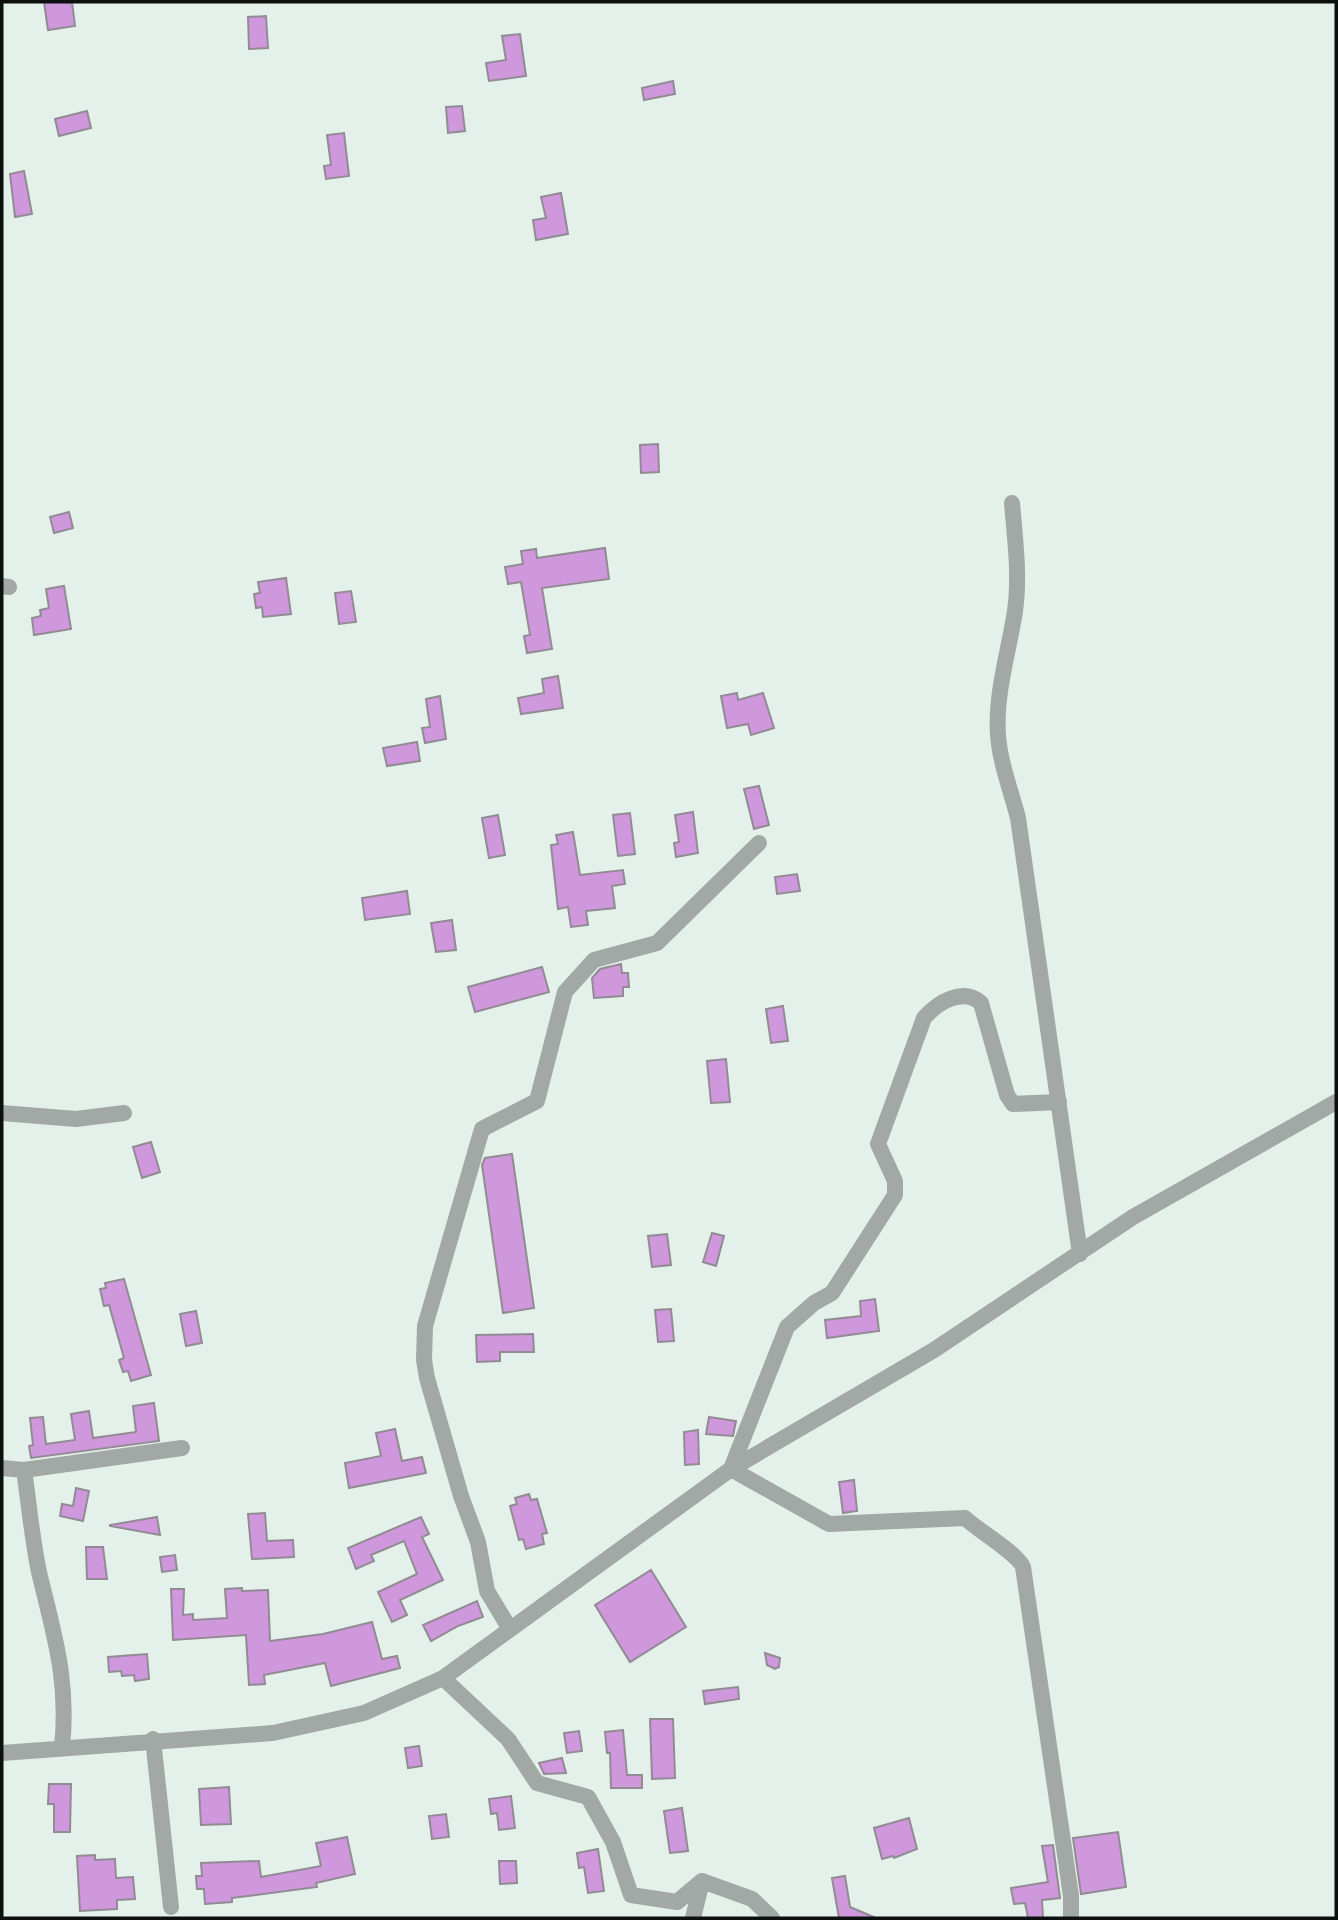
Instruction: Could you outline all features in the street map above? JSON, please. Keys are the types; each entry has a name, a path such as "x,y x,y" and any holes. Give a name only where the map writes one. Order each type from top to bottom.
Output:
{"street":[{"path":"1012,503 1017,557 1015,610 1001,688 998,731 1000,756 1018,818 1080,1254"},
{"path":"510,1629 486,1591 478,1542 461,1496 424,1360 425,1326 482,1129 537,1101 565,992 594,960 657,943 759,843"},
{"path":"731,1469 787,1327 814,1303 832,1293 895,1195 895,1181 878,1144 924,1018 934,1007 953,998 966,995 975,997 981,1003 1007,1095 1013,1104 1059,1102"},
{"path":"2,1753 273,1733 364,1713 443,1678 731,1469 934,1350 1133,1217 1336,1102"},
{"path":"2,1113 76,1119 124,1113"},
{"path":"2,1468 23,1470 182,1448"},
{"path":"731,1469 829,1524 965,1518 998,1546 1019,1557 1023,1567 1071,1896 1071,1918"},
{"path":"23,1470 39,1571 55,1627 66,1709 62,1747"},
{"path":"443,1678 508,1739 537,1783 589,1797 613,1842 631,1895 677,1902 702,1881"},
{"path":"153,1740 171,1907"},
{"path":"693,1918 702,1881"},
{"path":"702,1881 752,1899 772,1918"}],"building":[{"path":"44,2 72,2 75,26 48,30"},
{"path":"266,16 268,48 249,49 248,17"},
{"path":"520,34 526,76 489,81 486,63 506,60 502,36"},
{"path":"673,81 675,94 644,100 642,88"},
{"path":"462,106 465,131 448,133 446,107"},
{"path":"87,111 91,128 59,136 55,119"},
{"path":"344,133 349,176 326,179 324,166 331,165 327,135"},
{"path":"24,171 32,214 15,217 10,174"},
{"path":"561,193 568,234 536,240 533,220 546,218 541,197"},
{"path":"658,444 659,472 641,473 640,445"},
{"path":"69,512 73,528 54,533 50,517"},
{"path":"605,548 609,579 542,588 552,649 527,653 524,636 530,635 521,582 508,584 505,567 523,564 521,551 536,549 537,558"},
{"path":"286,578 291,614 263,617 262,607 256,608 254,594 260,593 258,582"},
{"path":"64,586 71,629 34,635 32,618 41,616 40,610 49,608 46,589"},
{"path":"351,591 356,622 339,624 335,593"},
{"path":"558,676 563,708 521,714 518,698 544,693 542,679"},
{"path":"737,693 738,700 763,693 774,728 751,735 748,724 727,728 721,696"},
{"path":"440,696 446,739 425,743 422,728 430,727 426,699"},
{"path":"417,742 420,761 387,766 383,748"},
{"path":"759,786 769,825 754,829 744,789"},
{"path":"693,812 698,853 676,857 674,843 679,842 675,815"},
{"path":"630,813 635,854 618,856 613,815"},
{"path":"498,815 505,855 489,858 482,818"},
{"path":"573,832 580,875 623,870 625,884 612,886 615,908 586,911 588,925 571,927 568,907 558,909 551,845 558,844 556,835"},
{"path":"797,874 800,891 777,894 775,877"},
{"path":"407,891 410,914 365,920 362,898"},
{"path":"452,920 456,950 436,952 431,923"},
{"path":"621,964 622,973 628,973 629,987 623,987 623,996 594,998 592,978 600,969"},
{"path":"542,967 549,992 475,1012 468,987"},
{"path":"783,1006 788,1041 771,1043 766,1009"},
{"path":"726,1059 730,1102 711,1103 707,1061"},
{"path":"151,1142 160,1172 142,1178 133,1147"},
{"path":"512,1154 534,1308 503,1313 482,1165 485,1158"},
{"path":"712,1233 724,1236 716,1266 703,1262"},
{"path":"667,1234 671,1265 652,1267 648,1236"},
{"path":"124,1279 151,1375 131,1381 128,1371 123,1372 119,1360 124,1358 109,1305 104,1306 100,1289 106,1288 105,1283"},
{"path":"875,1299 879,1331 827,1338 825,1320 861,1316 860,1301"},
{"path":"671,1309 674,1341 658,1342 655,1310"},
{"path":"196,1311 202,1343 186,1346 180,1314"},
{"path":"533,1334 534,1352 500,1352 500,1361 477,1362 476,1335"},
{"path":"154,1403 159,1441 31,1458 29,1446 33,1445 30,1418 43,1417 46,1444 75,1440 71,1414 89,1411 93,1438 136,1432 133,1406"},
{"path":"709,1417 736,1421 733,1436 706,1434"},
{"path":"395,1429 402,1461 422,1457 426,1473 349,1488 345,1463 381,1456 376,1433"},
{"path":"698,1430 699,1464 685,1465 684,1432"},
{"path":"854,1480 857,1511 843,1513 839,1482"},
{"path":"76,1488 89,1491 83,1521 60,1516 62,1504 73,1506"},
{"path":"529,1494 531,1500 537,1499 547,1533 542,1534 544,1544 526,1549 523,1539 519,1540 510,1506 517,1504 515,1498"},
{"path":"265,1513 267,1541 293,1540 294,1557 252,1559 248,1514"},
{"path":"157,1517 160,1535 110,1526 110,1525"},
{"path":"421,1517 429,1534 422,1537 443,1580 400,1600 407,1615 392,1622 378,1592 417,1574 404,1541 371,1555 374,1561 356,1569 348,1548"},
{"path":"86,1547 103,1547 107,1579 87,1579"},
{"path":"175,1555 177,1570 162,1572 160,1557"},
{"path":"651,1570 686,1627 630,1662 595,1605"},
{"path":"242,1588 242,1591 268,1590 270,1641 323,1634 372,1622 382,1659 397,1656 400,1668 331,1686 325,1663 264,1675 265,1684 249,1685 246,1635 173,1640 171,1589 184,1589 183,1615 193,1614 193,1620 227,1618 225,1589"},
{"path":"477,1601 483,1617 458,1626 431,1641 423,1625"},
{"path":"765,1653 780,1658 779,1667 775,1669 767,1665"},
{"path":"147,1654 149,1679 135,1681 134,1675 122,1676 121,1671 109,1672 108,1657"},
{"path":"738,1687 739,1699 705,1704 703,1691"},
{"path":"650,1719 673,1719 675,1778 652,1779"},
{"path":"623,1730 627,1775 642,1775 642,1788 611,1788 610,1753 607,1753 605,1732"},
{"path":"579,1731 582,1751 567,1753 564,1733"},
{"path":"419,1746 422,1766 408,1768 405,1748"},
{"path":"562,1758 566,1773 544,1774 539,1763"},
{"path":"49,1784 71,1784 70,1832 54,1832 54,1804 48,1804"},
{"path":"229,1787 231,1824 201,1825 199,1789"},
{"path":"511,1796 515,1828 499,1830 497,1813 491,1814 489,1799"},
{"path":"682,1808 688,1851 670,1853 664,1811"},
{"path":"446,1814 449,1837 432,1839 429,1816"},
{"path":"909,1818 917,1849 894,1858 882,1859 874,1828"},
{"path":"1118,1832 1126,1887 1081,1894 1073,1838"},
{"path":"347,1837 355,1874 316,1883 317,1887 232,1898 232,1902 205,1904 204,1889 197,1889 196,1876 202,1876 201,1863 259,1861 261,1877 321,1866 316,1843"},
{"path":"1053,1845 1060,1898 1042,1900 1043,1918 1028,1918 1025,1903 1014,1904 1011,1888 1048,1882 1042,1846"},
{"path":"598,1849 604,1891 588,1893 584,1867 579,1868 577,1853"},
{"path":"95,1855 95,1860 115,1859 116,1878 133,1877 135,1899 117,1900 117,1909 80,1911 77,1856"},
{"path":"499,1861 516,1861 517,1883 500,1884"},
{"path":"845,1876 850,1907 876,1918 839,1918 832,1878"}]}
